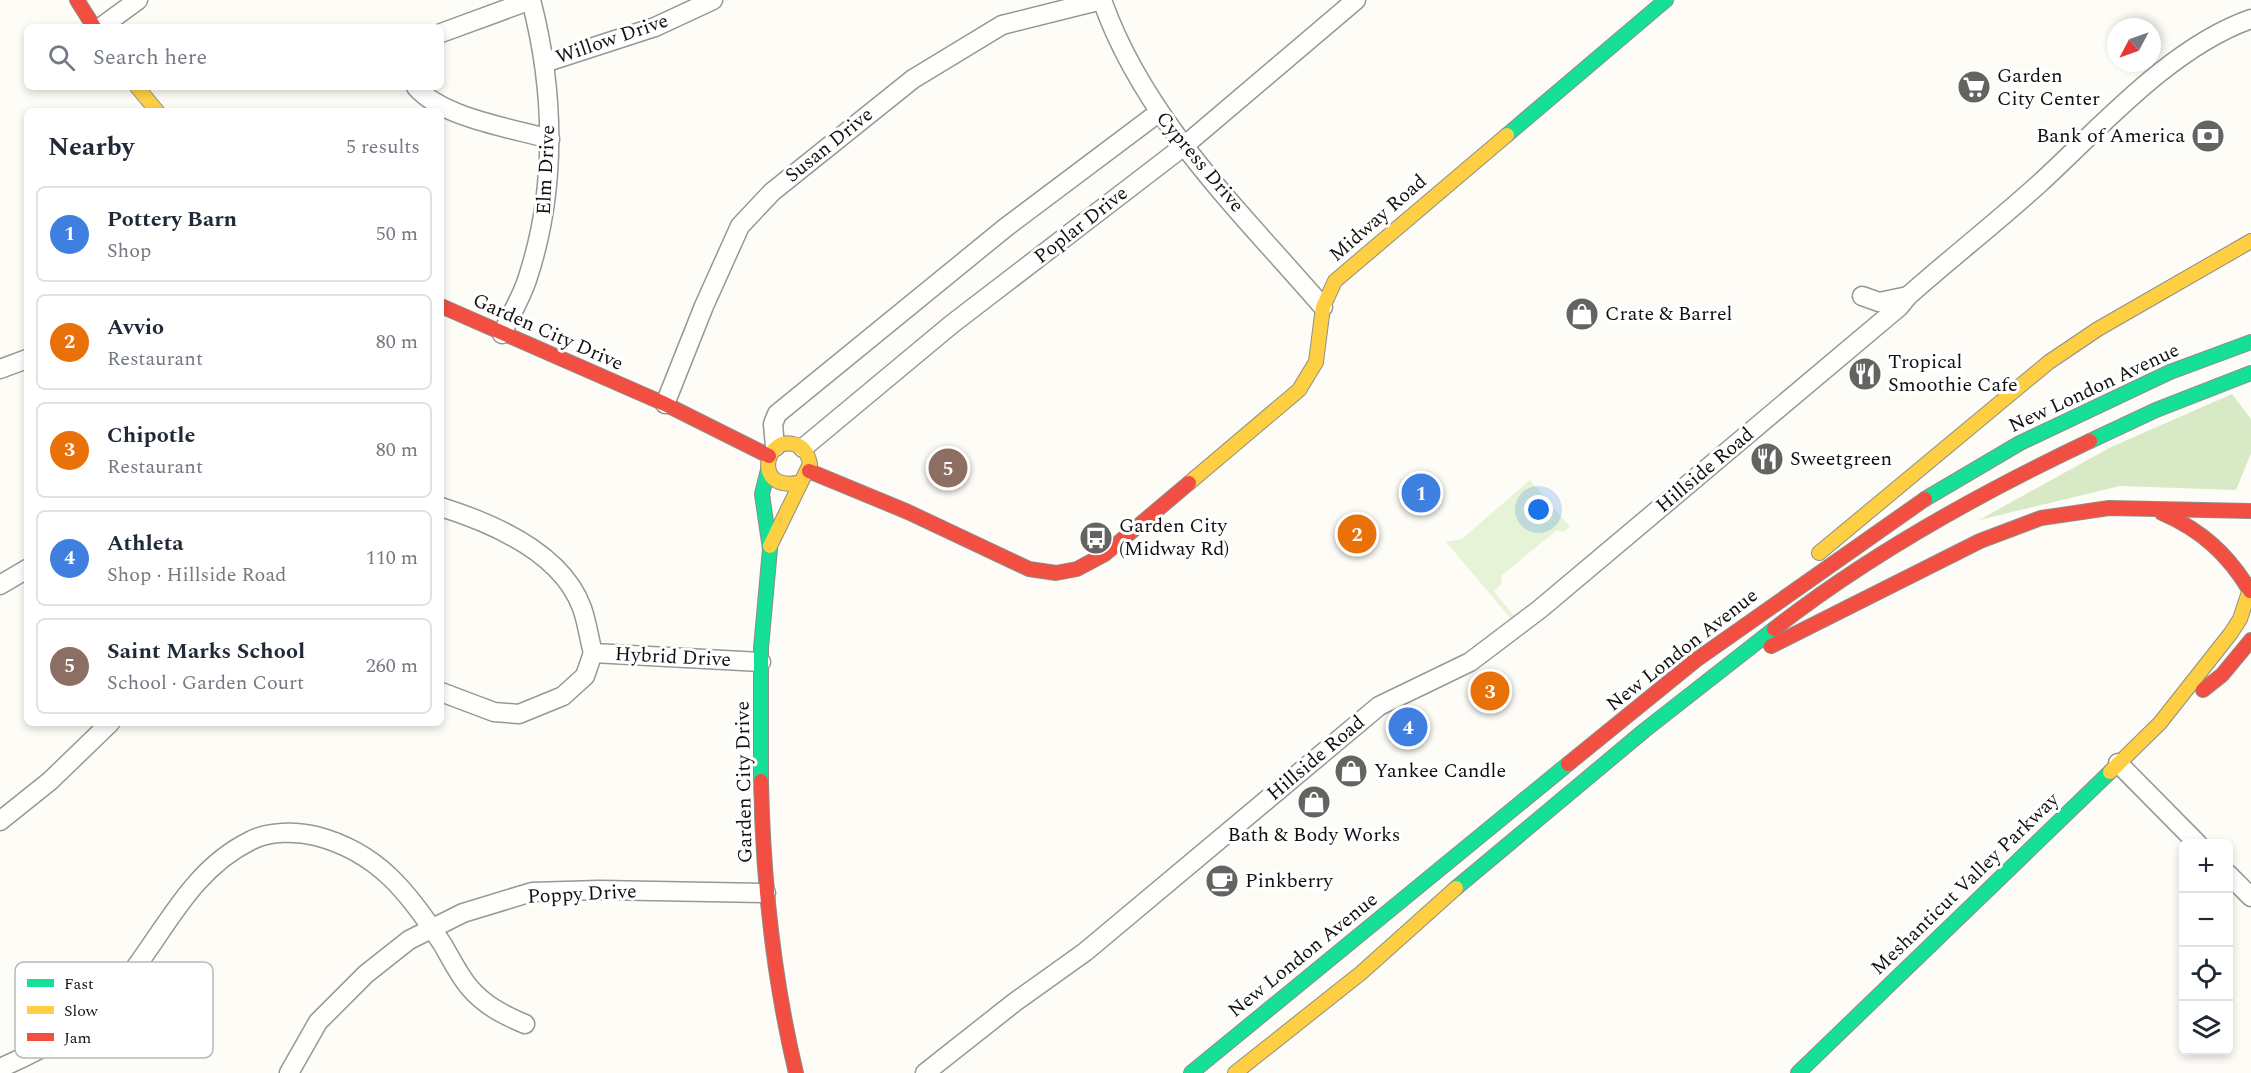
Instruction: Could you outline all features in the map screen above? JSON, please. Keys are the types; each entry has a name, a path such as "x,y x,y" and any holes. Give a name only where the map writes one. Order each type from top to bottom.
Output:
{"main road":[{"path":"77,0 92,24"},
{"name":"Midway Road","path":"805,476 982,546 1029,569 1056,573 1077,569 1105,554 1299,390 1316,363 1323,307 1335,281 1666,0"},
{"path":"140,90 155,108"},
{"path":"1742,625 1814,558 2049,362 2098,329 2251,241"},
{"name":"Garden City Drive","path":"444,307 664,404 771,458"},
{"name":"New London Avenue","path":"1191,1073 1653,695 1742,625 1921,502 2020,443 2140,386 2251,342"},
{"name":"New London Avenue","path":"1235,1073 1361,973 1487,860 1715,673 1817,596 1959,508 2106,433 2251,373"},
{"name":"Garden City Drive","path":"796,1073 781,1017 766,893 761,781 761,662 770,546 762,512 761,485 771,458 788,443 803,448"},
{"path":"803,448 809,457 805,476"},
{"name":"Garden City Drive","path":"771,458 774,480 780,484 787,486 805,476"},
{"name":"Garden City Drive","path":"770,546 805,476"},
{"path":"2152,508 2177,519 2212,541 2231,560 2250,589"},
{"path":"1715,673 1970,546 2022,524 2087,509 2251,511"},
{"name":"Meshanticut Valley Parkway","path":"2160,723 2222,647 2240,619 2250,589"},
{"name":"Meshanticut Valley Parkway","path":"1798,1073 2160,723 2216,680 2251,640"},
{"name":"Garden City Drive","path":"778,1062 781,1017"}],"street":[{"path":"105,24 138,0"},
{"path":"444,32 531,0"},
{"name":"Elm Drive","path":"502,334 526,282 543,225 550,139 549,90 531,0"},
{"name":"Willow Drive","path":"544,63 655,27 713,0"},
{"name":"Cypress Drive","path":"1102,0 1112,28 1140,84 1158,113 1323,307"},
{"name":"Susan Drive","path":"664,404 740,226 772,192 913,79 1002,25 1102,0"},
{"name":"Poplar Drive","path":"803,448 952,324 1184,146 1348,3"},
{"name":"Hillside Road","path":"925,1073 1015,1002 1085,952 1379,706 1470,662 1540,609 1899,307 1908,296 2040,183 2181,56 2224,29 2251,19"},
{"path":"419,90 427,99 466,115 550,139"},
{"path":"771,458 773,424 777,414 1005,228 1158,113"},
{"name":"Hillside Road","path":"1862,296 1879,302 1908,296"},
{"path":"0,369 24,360"},
{"name":"Hybrid Drive","path":"444,508 482,520 544,557 561,576 581,606 593,653 761,662"},
{"path":"0,585 24,571"},
{"path":"444,693 494,712 519,714 562,696 585,676 593,653"},
{"path":"0,821 50,781 107,726"},
{"path":"2118,763 2194,839"},
{"path":"138,962 186,893 210,866 229,851 256,837 279,833 307,833 337,841 361,852 391,876 431,927 470,987 496,1011 525,1024"},
{"path":"2233,878 2249,892"},
{"name":"Poppy Drive","path":"289,1073 318,1022 366,974 409,940 463,913 532,892 599,890 766,893"},
{"path":"0,1068 26,1058"}],"green space":[{"path":"2232,394 2251,419 2251,453 2236,490 2120,486 1979,520 2111,447"},
{"path":"1530,480 1570,527 1563,532 1557,530 1501,576 1502,583 1494,591 1515,617 1512,620 1446,542 1462,539"}],"traffic: fast":[{"path":"1507,135 1666,0"},
{"path":"1925,499 2020,443 2170,372 2251,342"},
{"path":"2090,441 2156,410 2251,373"},
{"path":"761,781 761,648 770,549 762,494 768,470"},
{"path":"1456,888 1645,730 1774,629"},
{"path":"1191,1073 1568,764"},
{"path":"1798,1073 2110,772"}],"traffic: slow":[{"path":"140,90 154,108"},
{"path":"1189,483 1299,390 1316,362 1323,307 1335,281 1507,135"},
{"path":"1819,553 2049,362 2098,329 2251,241"},
{"path":"770,546 810,464 805,451 800,447 783,444 770,456 768,465 770,473 776,480 786,484 801,482"},
{"path":"2110,772 2160,723 2231,633 2240,619 2251,586"},
{"path":"1235,1073 1361,973 1456,888"}],"traffic: jam":[{"path":"77,0 92,24"},
{"path":"444,307 665,404 769,456"},
{"path":"1774,629 1848,575 1927,526 2090,441"},
{"path":"809,471 908,512 1029,569 1056,573 1077,569 1105,554 1189,483"},
{"path":"1568,764 1696,660 1925,499"},
{"path":"1771,646 1980,541 2041,518 2109,508 2251,511"},
{"path":"2162,513 2189,527 2212,544 2242,578 2250,591"},
{"path":"2203,690 2222,675 2251,640"},
{"path":"761,781 764,855 775,965 796,1073"}],"place":[{"name":"Garden City Center","path":"1974,87"},
{"name":"Bank of America","path":"2208,136"},
{"name":"Crate & Barrel","path":"1582,314"},
{"name":"Tropical Smoothie Cafe","path":"1865,374"},
{"name":"Sweetgreen","path":"1767,459"},
{"name":"Saint Marks School","path":"948,468"},
{"name":"Pottery Barn","path":"1421,493"},
{"name":"Avvio","path":"1357,534"},
{"name":"Garden City (Midway Rd)","path":"1096,538"},
{"name":"Chipotle","path":"1490,691"},
{"name":"Athleta","path":"1408,727"},
{"name":"Yankee Candle","path":"1351,771"},
{"name":"Bath & Body Works","path":"1314,802"},
{"name":"Pinkberry","path":"1222,881"}]}
